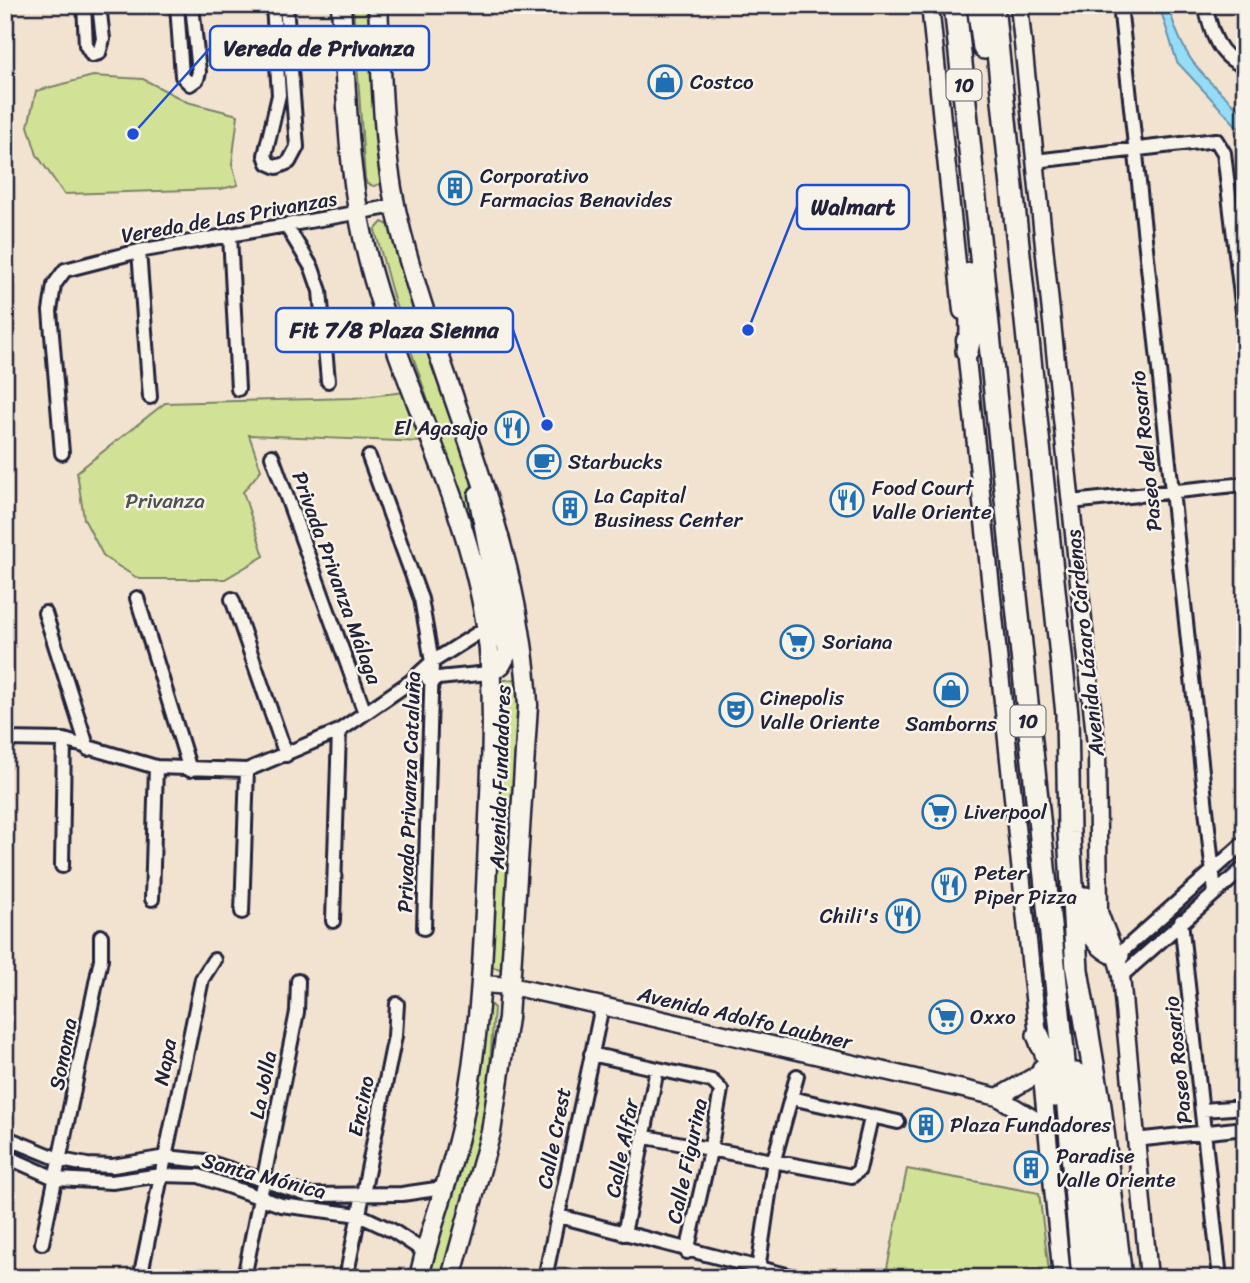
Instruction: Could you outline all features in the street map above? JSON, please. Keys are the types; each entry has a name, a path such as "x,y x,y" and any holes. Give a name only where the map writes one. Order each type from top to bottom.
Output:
{"highway":[{"name":"10","path":"956,5 1063,1051 1089,1276"},
{"path":"978,5 994,117 1005,133"},
{"name":"Avenida Lázaro Cárdenas","path":"993,5 1067,714 1069,833 1077,970 1100,1106 1121,1278"},
{"path":"967,351 971,332 971,301 966,205 974,174"},
{"path":"1069,833 1084,879 1088,925 1103,949 1120,965"},
{"path":"1038,1035 1048,1058 1055,1099 1070,1240 1089,1276"}],"main road":[{"name":"Avenida Fundadores","path":"341,5 358,213 377,292 461,522 475,568 486,628 489,673 491,756 482,984 464,1117 419,1278"},
{"name":"Avenida Fundadores","path":"378,5 389,164 395,206 418,292 504,546 526,666 528,705 511,986 491,1132 451,1278"},
{"path":"482,480 478,499 508,652 501,665 489,673"}],"street":[{"path":"83,5 86,45 92,55 99,53 102,47 99,5"},
{"path":"177,5 183,76 190,84 197,79 199,72 192,5"},
{"path":"273,5 279,94 265,155 268,163 277,167 289,162 297,146 286,5"},
{"path":"930,5 1062,1278"},
{"name":"Avenida Lázaro Cárdenas","path":"1019,5 1097,755 1099,912 1120,965 1149,1278"},
{"name":"Paseo del Rosario","path":"1120,5 1133,148 1215,893"},
{"path":"1205,5 1220,49 1229,58 1245,66"},
{"path":"5,65 5,109"},
{"path":"1035,161 1209,138 1220,146 1245,329"},
{"name":"Vereda de Las Privanzas","path":"62,453 50,311 57,278 70,268 139,251 288,227 395,206"},
{"path":"288,227 312,268 320,291 327,381"},
{"path":"230,235 238,389"},
{"path":"139,251 150,397"},
{"name":"Privada Privanza Málaga","path":"272,456 365,713"},
{"name":"Privada Privanza Cataluña","path":"369,457 421,599 432,662 424,928"},
{"path":"1071,502 1245,484"},
{"path":"137,598 190,770"},
{"path":"232,599 286,755"},
{"path":"44,613 88,749"},
{"path":"5,739 64,740 156,767 247,770 340,731 410,682 432,662 486,628"},
{"path":"410,682 489,673"},
{"path":"333,921 340,731"},
{"path":"62,866 64,740"},
{"path":"152,899 156,767"},
{"path":"242,912 247,770"},
{"path":"1120,965 1211,869 1245,842"},
{"path":"1120,965 1181,921 1245,866"},
{"name":"Paseo Rosario","path":"1181,921 1220,1278"},
{"name":"Sonoma","path":"42,1243 101,960 101,936"},
{"name":"Napa","path":"140,1278 202,979 214,960"},
{"name":"La Jolla","path":"244,1278 297,1012 298,981"},
{"name":"Avenida Adolfo Laubner","path":"482,984 511,986 998,1097 1045,1126"},
{"name":"Encino","path":"346,1278 395,1035 397,1004"},
{"name":"Calle Crest","path":"545,1278 602,1006"},
{"name":"Calle Figurina","path":"590,1054 712,1081 721,1090 687,1252"},
{"name":"Calle Alfar","path":"624,1234 646,1137 657,1069"},
{"path":"998,1097 1042,1072"},
{"path":"758,1274 774,1160 797,1076"},
{"path":"791,1098 898,1122"},
{"path":"1203,1110 1245,1107"},
{"path":"646,1137 710,1151 852,1175 859,1170 871,1118"},
{"path":"1135,1140 1245,1128"},
{"name":"Santa Mónica","path":"5,1137 61,1160 113,1166 166,1157 205,1161 264,1178 308,1195 402,1194 443,1188"},
{"name":"Santa Mónica","path":"5,1156 57,1179 112,1182 161,1175 200,1176 305,1211 359,1216 393,1231 425,1252"},
{"path":"559,1216 758,1274 797,1278"}],"shaded area":[{"path":"1226,146 1245,152 1245,283"}],"green space":[{"path":"353,5 370,5 382,175 380,184 374,186 367,184 365,178"},
{"path":"93,76 143,79 187,102 238,115 232,164 238,185 221,189 64,194 37,155 28,126 36,91"},
{"path":"382,222 391,226 403,276 470,472 481,558 394,300 375,230"},
{"name":"Privanza","path":"405,392 423,442 249,435 261,470 243,492 264,556 225,579 139,579 104,557 84,519 77,472 165,403 353,398"},
{"path":"517,679 519,718 505,965 500,969 493,967 489,959 500,685 505,680"},
{"path":"490,1004 494,1008 486,1120 441,1278 425,1278 486,1007"},
{"path":"907,1169 1039,1193 1050,1278 885,1278"}],"water":[{"path":"1159,5 1168,5 1181,42 1197,67 1245,115 1245,135 1177,62"}],"place":[{"name":"Costco","path":"665,82"},
{"name":"Vereda de Privanza","path":"133,134"},
{"name":"Corporativo Farmacias Benavides","path":"455,188"},
{"name":"Walmart","path":"748,330"},
{"name":"Fit 7/8 Plaza Sienna","path":"547,425"},
{"name":"El Agasajo","path":"512,428"},
{"name":"Starbucks","path":"544,462"},
{"name":"Food Court Valle Oriente","path":"847,500"},
{"name":"La Capital Business Center","path":"570,508"},
{"name":"Soriana","path":"797,642"},
{"name":"Samborns","path":"951,690"},
{"name":"Cinepolis Valle Oriente","path":"736,710"},
{"name":"Liverpool","path":"939,812"},
{"name":"Peter Piper Pizza","path":"949,885"},
{"name":"Chili's","path":"903,916"},
{"name":"Oxxo","path":"946,1017"},
{"name":"Plaza Fundadores","path":"926,1125"},
{"name":"Paradise Valle Oriente","path":"1031,1168"}]}
